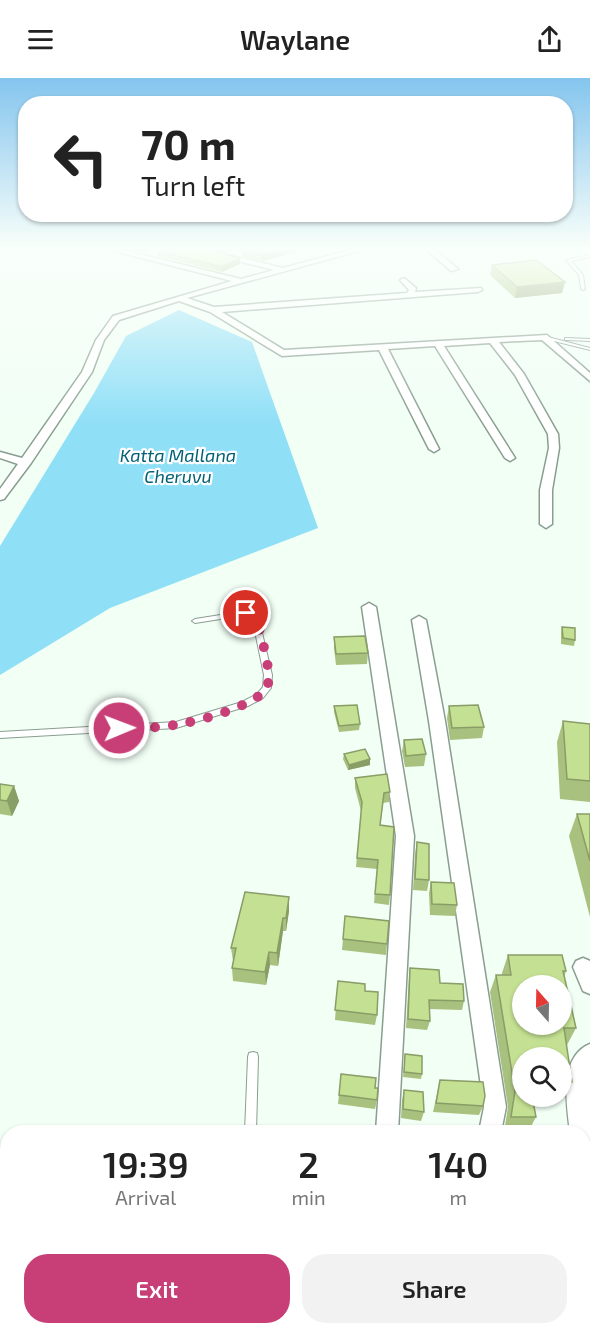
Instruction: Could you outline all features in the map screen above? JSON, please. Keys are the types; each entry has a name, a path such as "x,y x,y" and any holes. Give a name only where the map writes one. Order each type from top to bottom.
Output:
{"street":[{"path":"0,497 26,463 87,372 111,323 125,313 144,308"},
{"path":"206,308 282,353 544,337 590,378"},
{"path":"213,310 242,308"},
{"path":"493,341 519,374 552,434 554,448 546,490 546,524"},
{"path":"439,345 510,458"},
{"path":"383,348 434,448"},
{"path":"0,455 26,463"},
{"path":"369,607 405,836 387,1125"},
{"path":"419,620 437,721 495,1107 491,1125"},
{"path":"581,1125 579,1087 583,1060 590,1054"}],"lane":[{"path":"544,337 590,340"},
{"path":"557,339 590,349"},
{"path":"0,735 176,725 202,719 260,696 267,688 268,675 255,616 246,613 195,621"},
{"path":"250,1125 253,1057"}],"water":[{"name":"Katta Mallana Cheruvu","path":"179,310 252,342 318,528 110,608 0,675 0,546 94,393 126,336"}],"building":[{"path":"562,627 575,628 575,640 563,638"},
{"path":"365,636 368,653 336,654 334,637"},
{"path":"357,705 360,724 339,726 334,706"},
{"path":"478,705 484,727 452,728 449,706"},
{"path":"563,721 590,724 590,781 567,779"},
{"path":"422,739 426,754 406,756 404,740"},
{"path":"365,749 370,759 349,765 344,754"},
{"path":"387,774 390,792 384,793 380,825 394,827 390,895 375,894 378,860 357,858 362,802 355,778"},
{"path":"0,784 14,786 7,801 0,800"},
{"path":"577,814 590,814 590,861"},
{"path":"417,842 429,844 429,880 415,879"},
{"path":"431,882 454,883 457,905 432,904"},
{"path":"245,892 289,897 277,953 269,952 265,972 232,968 236,948 231,948"},
{"path":"345,916 389,921 387,944 343,939"},
{"path":"508,955 562,955 566,971 563,971 564,975 512,975 512,1035 565,1035 567,1047 512,1047 512,1073 496,975 511,975"},
{"path":"410,968 439,970 440,983 463,984 464,1001 429,1000 430,1021 408,1019"},
{"path":"338,981 365,984 365,991 378,992 377,1015 335,1010"},
{"path":"572,1010 576,1028 572,1028"},
{"path":"405,1054 422,1056 422,1074 404,1072"},
{"path":"341,1074 376,1078 377,1100 339,1095"},
{"path":"440,1080 483,1082 485,1096 483,1106 436,1103"},
{"path":"404,1090 423,1092 424,1112 403,1109"},
{"path":"513,1107 534,1107 536,1117 511,1117"}],"route":[{"path":"119,728 176,725 202,719 245,704 260,696 267,688 268,675 257,619 246,613"}]}
